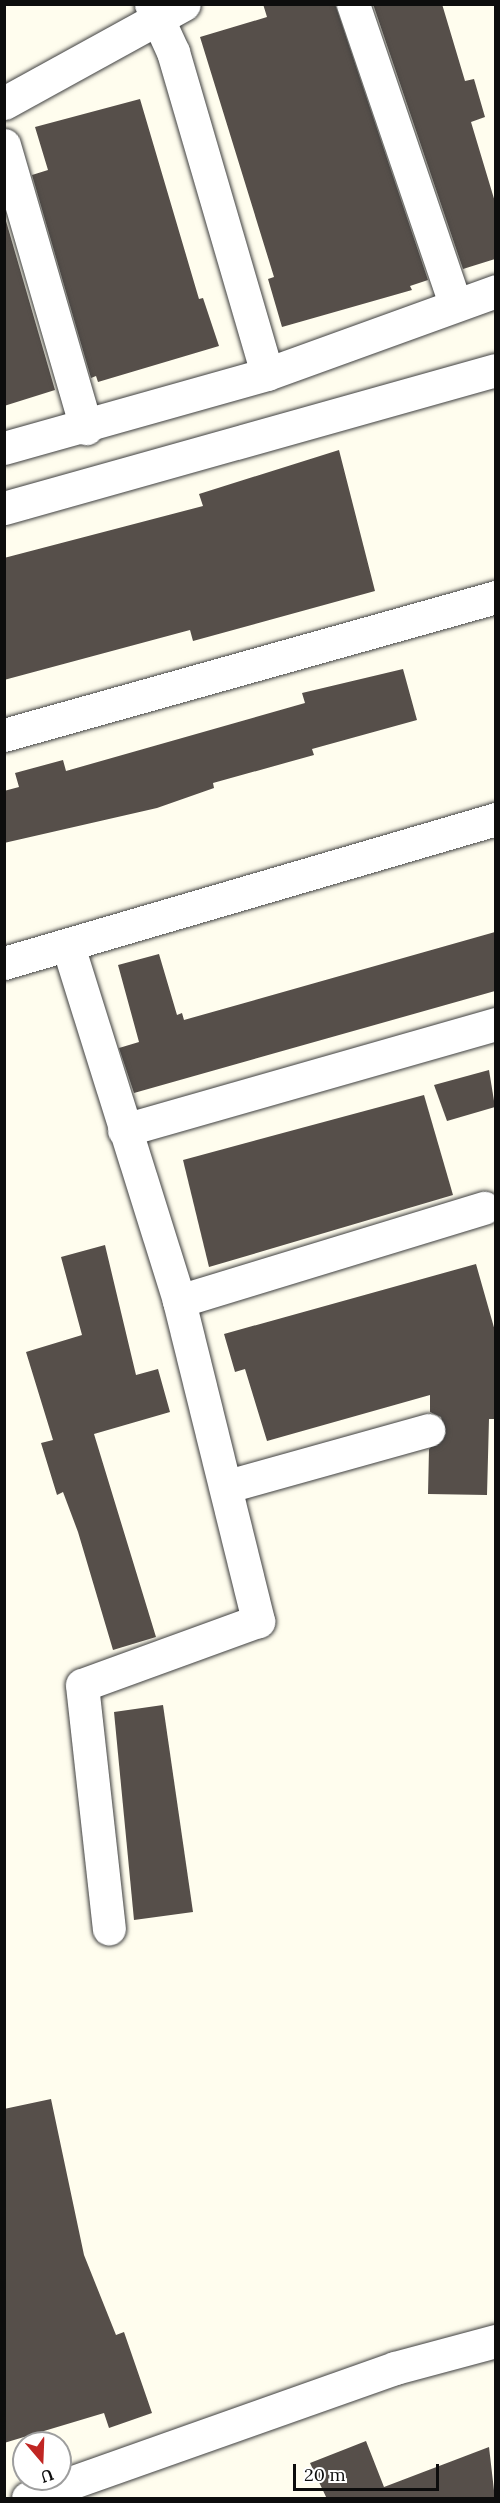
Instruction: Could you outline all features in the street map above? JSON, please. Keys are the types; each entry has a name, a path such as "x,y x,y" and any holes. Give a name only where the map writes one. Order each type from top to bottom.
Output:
{"street":[{"path":"353,4 455,303"},
{"path":"4,103 164,9 267,374"},
{"path":"4,145 86,428"},
{"path":"4,448 86,428 267,374 455,303 495,291"},
{"path":"4,508 495,370"},
{"path":"4,735 495,597"},
{"path":"4,963 495,819"},
{"path":"68,946 179,1301 228,1486 258,1621 82,1685 109,1929"},
{"path":"124,1130 495,1024"},
{"path":"179,1301 484,1208"},
{"path":"228,1486 428,1431"},
{"path":"28,2499 395,2368 495,2341"}],"building":[{"path":"263,4 335,4 428,280 410,286 412,290 282,327 268,279 274,277 200,37 267,17"},
{"path":"373,4 442,4 465,81 474,79 485,117 471,122 495,202 495,259 463,269"},
{"path":"140,99 199,299 203,298 219,346 98,382 96,376 91,378 32,175 48,170 35,127"},
{"path":"4,214 55,390 4,406"},
{"path":"339,450 375,591 193,641 190,630 4,680 4,558 203,506 199,494"},
{"path":"403,669 417,720 312,749 314,755 213,783 214,788 157,808 4,843 4,791 19,787 15,773 63,760 66,771 305,703 302,693"},
{"path":"495,932 495,991 134,1093 119,1048 139,1042 118,965 159,954 177,1015 182,1013 184,1020"},
{"path":"489,1070 495,1107 447,1121 434,1085"},
{"path":"424,1095 453,1195 209,1267 183,1160"},
{"path":"105,1245 136,1375 158,1369 170,1412 94,1434 156,1637 113,1650 78,1532 63,1492 57,1495 41,1443 53,1440 26,1352 82,1335 61,1257"},
{"path":"476,1264 495,1331 495,1419 489,1419 487,1495 428,1494 429,1449 446,1434 441,1417 430,1412 430,1395 267,1441 245,1369 235,1372 224,1334"},
{"path":"163,1705 193,1912 134,1920 114,1712"},
{"path":"51,2099 84,2255 116,2335 124,2332 152,2413 109,2428 104,2413 44,2431 12,2431 12,2441 4,2443 4,2109"},
{"path":"366,2441 384,2487 489,2447 495,2499 327,2499 310,2463"}]}
